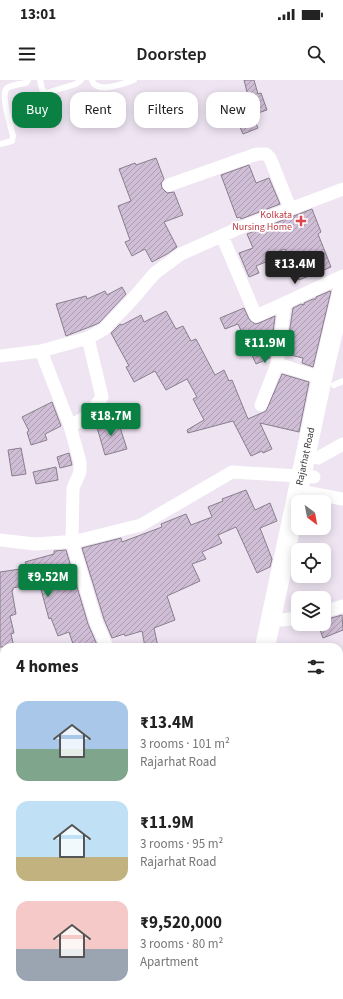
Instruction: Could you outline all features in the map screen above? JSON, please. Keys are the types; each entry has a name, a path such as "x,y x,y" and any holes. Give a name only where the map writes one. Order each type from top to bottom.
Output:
{"main road":[{"name":"Rajarhat Road","path":"266,643 318,458 333,381 342,296"},
{"name":"Rajarhat Road","path":"309,487 333,381 343,347"},
{"path":"278,643 290,619 301,535"}],"street":[{"path":"169,185 257,154 266,154 270,158 290,208"},
{"path":"0,356 41,351 88,338 104,329 132,301 156,273 182,254 290,208 343,189"},
{"path":"222,236 256,316 343,276"},
{"path":"261,405 277,364 285,303"},
{"path":"70,426 88,416 102,397 88,338"},
{"path":"41,351 70,426 80,462 80,472 73,488 72,542 96,622 105,643"},
{"path":"277,364 333,381"},
{"path":"318,458 343,444"},
{"path":"0,540 35,544 72,542 141,525 232,472 309,487 343,499"},
{"path":"331,610 343,606"}],"lane":[{"path":"0,144 12,141 13,136 4,99 5,91 8,87 26,83 28,80"},
{"path":"40,80 42,89 46,93 76,84 81,80"},
{"path":"92,80 97,87 104,88 134,80"}],"building":[{"path":"244,80 254,80 257,92 247,92"},
{"path":"260,93 261,93 267,110 260,112"},
{"path":"240,128 258,128 243,134"},
{"path":"156,158 164,179 161,183 162,188 167,193 174,192 183,215 164,222 177,247 152,262 145,249 132,256 125,242 130,240 118,206 131,201 119,169"},
{"path":"249,165 256,183 269,178 280,204 241,219 240,217 237,218 221,175"},
{"path":"312,209 321,232 318,234 331,267 299,280 285,249 266,256 268,261 256,266 259,273 249,277 239,253 253,248 247,234"},
{"path":"122,287 126,294 99,323 66,336 56,304 86,296 87,299 105,291 107,295"},
{"path":"330,291 313,367 302,363 303,358 286,354 293,308 301,304 304,305 304,303 316,299 316,297"},
{"path":"244,308 249,319 255,324 275,316 270,358 256,364 238,324 225,329 220,318"},
{"path":"166,311 176,329 183,326 191,341 196,339 215,375 224,370 229,381 232,380 248,419 266,411 282,374 309,382 299,432 260,423 272,449 263,453 262,451 251,456 233,421 188,433 187,430 204,420 193,399 197,397 187,379 166,390 155,371 134,382 126,367 129,366 111,333 120,324 122,325 141,315 144,322"},
{"path":"52,402 61,426 45,434 47,440 31,445 27,432 29,431 22,417"},
{"path":"117,418 127,449 105,455 96,424"},
{"path":"21,448 26,474 12,476 8,450"},
{"path":"69,453 72,465 60,468 57,457"},
{"path":"56,467 58,480 36,484 33,472"},
{"path":"246,490 255,510 270,503 277,521 260,528 272,559 270,567 257,573 236,527 218,535 222,543 202,552 206,559 192,564 200,581 167,596 175,620 154,628 157,643 144,643 142,631 112,638 104,619 82,548 121,538 122,542 162,527 161,524 186,514 191,525 212,517 208,507 223,501 222,499"},
{"path":"66,550 88,624 96,643 73,643 69,632 58,636 51,618 49,619 39,582 13,588 12,591 16,614 10,616 14,633 11,634 13,643 0,643 0,572 27,568 25,562 54,554 54,551"},
{"path":"342,615 343,630 323,638 320,631 331,631 331,618"}],"place":[{"name":"Kolkata Nursing Home","path":"301,221"}]}
